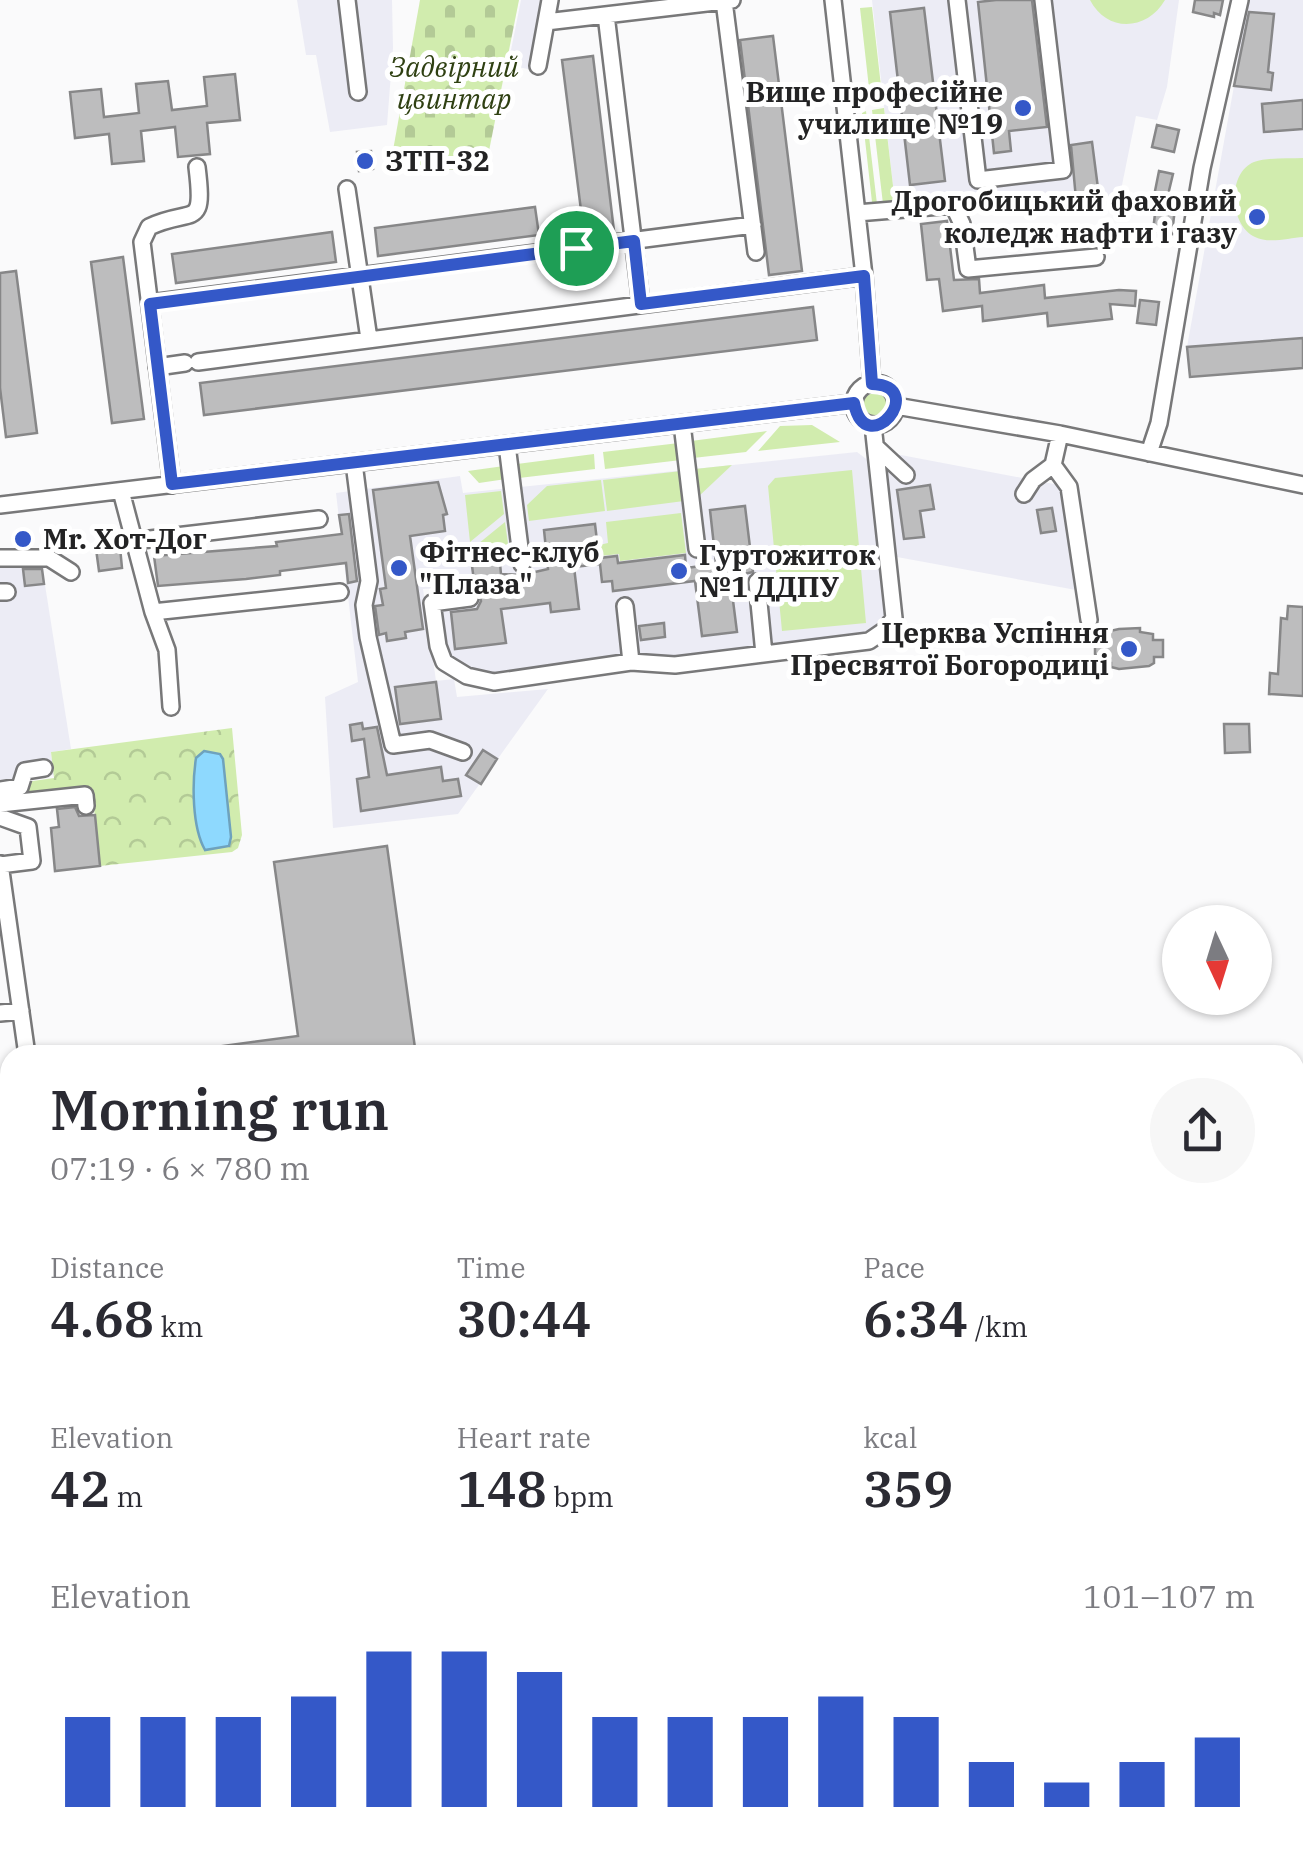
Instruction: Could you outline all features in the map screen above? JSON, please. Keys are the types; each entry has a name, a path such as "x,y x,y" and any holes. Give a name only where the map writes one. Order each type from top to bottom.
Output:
{"street":[{"path":"347,0 358,92"},
{"path":"538,66 550,0"},
{"path":"546,22 732,0"},
{"path":"956,0 978,180 1063,170 1043,0"},
{"path":"1149,453 1159,423 1202,168 1240,0"},
{"path":"724,1 756,252"},
{"path":"838,1 872,384"},
{"path":"606,15 641,304"},
{"path":"172,484 144,234 158,223 197,212 197,167"},
{"path":"347,189 370,340"},
{"path":"857,213 953,205 962,224 968,269 1096,257"},
{"path":"150,304 753,226"},
{"path":"158,367 864,276"},
{"path":"872,384 888,388 896,406 888,420 872,425 859,418 854,403 858,392 872,384"},
{"path":"0,505 854,403"},
{"path":"896,406 1060,434 1303,485"},
{"path":"682,424 697,550"},
{"path":"470,598 432,603 438,646 444,662 467,676 494,682 632,662 675,665 869,640 885,630 894,618 872,425"},
{"path":"1024,494 1032,480 1053,465 1060,434"},
{"path":"508,445 522,564"},
{"path":"875,447 906,475"},
{"path":"354,463 369,581 364,605 368,636 393,745 430,740 463,752"},
{"path":"1053,465 1068,487 1089,620"},
{"path":"121,490 166,650 171,708"},
{"path":"133,540 319,519"},
{"path":"0,558 49,558 71,572"},
{"path":"757,582 764,654"},
{"path":"154,612 340,592"},
{"path":"624,606 632,662"},
{"path":"0,790 20,787 25,771 44,768"},
{"path":"0,804 85,795 86,806"},
{"path":"0,817 28,827 32,861 0,864 25,1045"},
{"path":"0,1013 21,1011"}],"shaded area":[{"path":"297,0 392,0 387,125 330,132 316,55 306,55"},
{"path":"521,0 541,0 528,69 508,65"},
{"name":"Вище професійне училище №19","path":"872,0 1179,0 1167,87 1157,120 1136,116 1120,195 969,212 966,196 895,203"},
{"name":"Дрогобицький фаховий коледж нафти і газу","path":"1245,0 1303,0 1303,368 1190,377 1187,347 1234,86"},
{"path":"857,452 869,461 886,618 879,629 858,637 494,676 468,669 447,657 439,588 423,589 436,681 454,679 457,697 548,689 458,814 333,828 325,697 358,682 336,493 460,476 463,493"},
{"path":"885,452 1059,485 1076,590 897,557"},
{"path":"0,566 22,569 42,566 71,749 51,752 54,775 0,782"}],"green space":[{"name":"Задвірний цвинтар","path":"420,0 519,0 485,171 390,167"},
{"path":"1090,0 1165,0 1148,18 1127,24 1106,18"},
{"path":"872,7 882,95 870,97 860,8"},
{"path":"884,108 895,203 883,204 872,110"},
{"path":"866,111 877,204 872,202 862,113"},
{"path":"1303,158 1303,237 1260,239 1246,231 1235,199 1245,168 1254,162"},
{"path":"875,393 884,396 884,414 875,417 866,414 863,405 866,396"},
{"path":"812,425 840,442 758,451 780,426"},
{"path":"767,431 746,452 693,458 691,441"},
{"path":"679,443 681,460 605,469 603,452"},
{"path":"594,454 595,469 519,478 517,464"},
{"path":"732,465 698,497 695,469"},
{"path":"504,466 506,479 479,483 468,471"},
{"path":"852,470 866,623 782,631 768,486 775,478"},
{"path":"681,471 684,501 607,511 603,480"},
{"path":"601,480 605,511 529,521 527,505 547,486"},
{"path":"501,491 504,514 470,542 465,495"},
{"path":"681,513 686,553 620,561 619,554 600,556 599,545 608,543 606,522"},
{"path":"505,522 509,551 474,555 473,548"},
{"path":"232,728 242,835 238,848 232,852 100,866 92,788 27,795 26,782 54,778 51,752"}],"water":[{"path":"204,751 220,754 223,759 231,837 229,846 205,850 195,818 194,792 196,758"}],"building":[{"path":"1032,0 1047,127 1009,131 1011,151 994,153 978,2"},
{"path":"1195,0 1223,0 1220,15 1193,12"},
{"path":"924,8 945,181 910,185 890,12"},
{"path":"1249,12 1274,14 1268,72 1273,73 1271,90 1234,86"},
{"path":"773,36 802,271 769,275 740,40"},
{"path":"593,56 614,231 584,234 562,60"},
{"path":"235,74 240,120 207,123 210,154 178,157 175,127 141,131 144,161 112,164 109,134 75,138 70,92 101,89 104,117 139,113 136,84 168,81 172,110 207,106 204,77"},
{"path":"1303,100 1303,129 1264,132 1262,104"},
{"path":"1157,125 1179,130 1174,152 1152,147"},
{"path":"1092,142 1099,196 1076,199 1071,145"},
{"name":"ЗТП-32","path":"371,151 373,169 359,171 357,152"},
{"path":"1159,171 1173,174 1167,199 1154,196"},
{"path":"1156,205 1175,208 1172,234 1153,231"},
{"path":"535,207 539,235 378,256 375,228"},
{"path":"947,221 954,280 979,279 980,293 1044,285 1045,298 1136,291 1135,306 1110,304 1112,319 1048,326 1047,313 983,321 982,306 943,311 939,279 927,280 921,224"},
{"path":"332,232 336,262 176,283 172,254"},
{"path":"123,257 144,419 112,423 91,262"},
{"path":"16,271 37,433 6,437 0,388 0,273"},
{"path":"1140,300 1159,302 1156,325 1137,323"},
{"path":"813,307 817,340 204,415 200,383"},
{"path":"1303,338 1303,368 1190,377 1187,347"},
{"path":"438,482 447,514 443,515 445,531 410,536 423,629 405,632 406,638 387,641 386,633 379,635 375,606 383,605 380,589 386,588 373,490"},
{"path":"930,485 934,509 920,511 924,537 904,539 897,490"},
{"path":"745,506 753,572 730,577 737,632 702,636 695,581 613,591 612,581 602,582 600,564 574,567 579,609 551,612 550,603 501,609 506,643 455,649 451,612 477,609 481,601 472,566 500,563 501,574 522,575 548,569 544,530 595,524 599,558 617,556 618,563 685,555 686,568 716,564 710,510"},
{"path":"1052,508 1056,531 1041,533 1037,510"},
{"path":"349,514 357,581 348,583 346,563 280,571 280,575 158,586 154,556 277,546 276,542 342,534 339,515"},
{"path":"120,547 122,568 99,571 96,549"},
{"path":"23,569 42,569 44,584 25,586"},
{"path":"1288,606 1303,607 1303,696 1269,694 1270,673 1278,674 1281,618 1287,619"},
{"path":"664,623 665,637 641,640 639,626"},
{"name":"Церква Успіння Пресвятої Богородиці","path":"1140,628 1140,632 1153,634 1153,640 1163,640 1163,657 1154,657 1149,666 1119,669 1103,663 1095,654 1095,645 1103,635"},
{"path":"436,682 441,719 400,724 395,687"},
{"path":"362,723 363,729 377,727 387,775 441,767 443,781 458,779 461,796 361,811 357,779 369,777 364,739 352,741 350,725"},
{"path":"1224,724 1249,724 1250,752 1225,753"},
{"path":"483,750 497,759 481,784 466,775"},
{"path":"75,807 79,816 95,815 100,866 55,871 51,828 59,827 57,809"},
{"path":"387,846 415,1045 230,1045 298,1036 274,862"}],"place":[{"name":"Вище професійне училище №19","path":"1023,108"},
{"name":"ЗТП-32","path":"365,161"},
{"name":"Дрогобицький фаховий коледж нафти і газу","path":"1257,217"},
{"name":"Mr. Хот-Дог","path":"23,539"},
{"name":"Фітнес-клуб \"Плаза\"","path":"399,568"},
{"name":"Гуртожиток №1 ДДПУ","path":"679,571"},
{"name":"Церква Успіння Пресвятої Богородиці","path":"1129,649"}],"route":[{"path":"634,241 641,304 864,276 872,384 891,391 895,411 884,423 872,425 859,418 854,403 172,484 150,304 576,248 634,241"}]}
